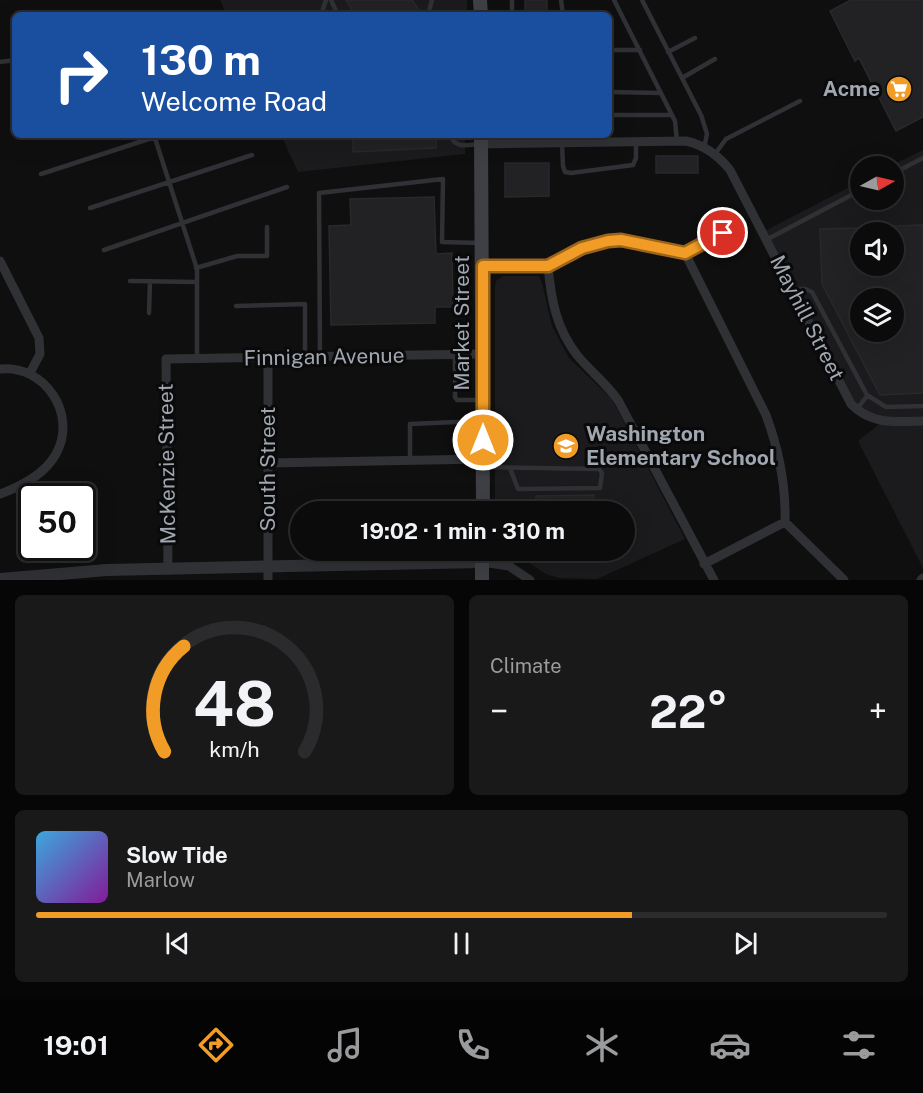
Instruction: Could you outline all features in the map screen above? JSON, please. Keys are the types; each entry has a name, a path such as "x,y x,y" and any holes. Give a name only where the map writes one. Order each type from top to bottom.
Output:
{"main road":[{"name":"Market Street","path":"481,139 483,501"},
{"path":"482,561 482,580"}],"street":[{"name":"Mayhill Street","path":"481,139 677,141 695,143 715,154 730,170 851,404 856,409"},
{"path":"483,266 548,266 582,248 621,240 685,253 742,223"},
{"path":"685,253 761,405 775,438 784,480 785,522 844,580"},
{"path":"0,261 39,338 40,354 30,372"},
{"path":"548,266 553,307 566,339 576,354 618,400 714,580"},
{"name":"Finnigan Avenue","path":"166,359 483,354"},
{"name":"South Street","path":"268,358 268,574"},
{"name":"McKenzie Street","path":"166,359 168,570"},
{"path":"0,369 20,369 30,372 43,381 56,400 63,423 61,443 50,464 33,478 0,494"},
{"path":"856,409 877,421 923,422"},
{"path":"268,463 410,461 483,463"},
{"path":"704,564 785,522"},
{"path":"0,579 107,570 268,574 423,561"},
{"path":"496,561 509,566 530,580"}],"lane":[{"path":"614,0 672,116 677,141"},
{"path":"651,0 643,2 701,115 707,134 704,148"},
{"path":"668,52 695,38"},
{"path":"612,50 640,50"},
{"path":"682,78 715,59"},
{"path":"612,93 661,93"},
{"path":"715,154 726,139 800,101"},
{"path":"612,115 672,116"},
{"path":"41,174 148,138"},
{"path":"155,138 196,268 197,359"},
{"path":"451,138 453,143 460,146 481,139"},
{"path":"567,140 563,166 565,172 571,173 633,165 636,158 636,142"},
{"path":"90,208 252,155"},
{"path":"904,168 923,158"},
{"path":"320,358 319,193 443,179 442,242 483,243"},
{"path":"104,250 287,187"},
{"path":"766,240 850,196"},
{"path":"196,268 237,256 267,256 267,227"},
{"path":"130,281 197,282"},
{"path":"149,313 150,281"},
{"path":"792,289 805,289 812,292 867,396 886,407 923,406"},
{"path":"236,306 305,304 305,358"},
{"path":"455,354 455,397 457,400 483,400"},
{"path":"856,409 867,396"},
{"path":"410,461 410,424 483,420"},
{"path":"483,463 510,468 599,469 602,480 600,489 518,489 510,468"}],"shaded area":[{"path":"220,0 467,0 467,12 226,12"},
{"path":"282,138 465,138 465,154 298,172"},
{"path":"923,150 923,568 858,441 879,424 853,407 761,233 850,187 850,210 904,210 904,159"},
{"name":"Washington Elementary School","path":"503,276 539,276 552,326 569,358 612,399 685,539 597,579 559,578 546,574 526,561 635,561 635,501 495,501 496,281"}],"building":[{"path":"346,0 412,0 419,10 416,12 353,12"},
{"path":"525,0 547,0 547,12 525,12"},
{"name":"Acme","path":"851,0 923,0 923,117 896,131 859,58 855,61 830,11"},
{"path":"353,138 436,138 436,148 353,152"},
{"path":"656,156 698,156 698,173 656,173"},
{"path":"505,163 549,163 549,196 505,197"},
{"path":"434,197 436,254 452,253 453,307 435,307 435,323 331,325 329,226 351,225 350,199"},
{"path":"923,225 923,393 880,395 852,342 904,342 904,288 850,288 850,338 822,284 820,229 850,228 850,276 904,276 904,226"},
{"path":"594,495 594,501 536,501 536,496"}],"place":[{"name":"Acme","path":"899,89"},
{"name":"Washington Elementary School","path":"566,446"}],"route":[{"path":"483,440 483,266 548,266 594,243 621,240 685,253 723,233"}]}
